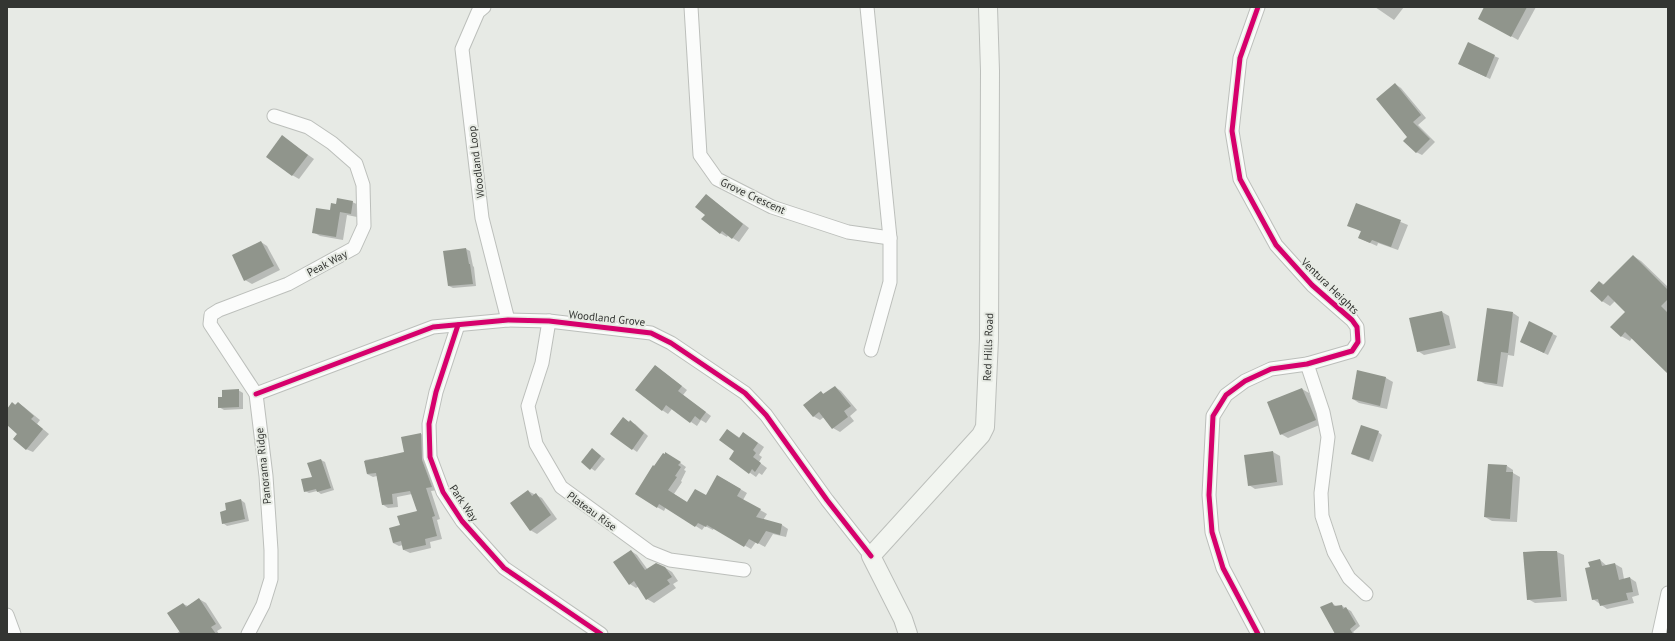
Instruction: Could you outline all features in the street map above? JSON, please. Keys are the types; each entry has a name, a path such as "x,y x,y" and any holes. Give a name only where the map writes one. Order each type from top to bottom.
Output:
{"main road":[{"name":"Red Hills Road","path":"871,556 981,435 985,427 989,331 990,71 988,7"},
{"path":"871,556 903,619 908,634"}],"street":[{"name":"Woodland Loop","path":"484,7 478,12 462,48 482,218 508,320"},
{"name":"Grove Crescent","path":"691,7 700,155 716,179 772,207 848,232 890,238"},
{"path":"867,7 890,238 890,282 871,350"},
{"name":"Ventura Heights","path":"1258,7 1240,58 1232,132 1240,179 1276,245 1312,285 1352,320 1357,328 1358,342 1352,351 1307,364 1270,369 1245,381 1226,395 1213,416 1209,495 1212,532 1223,568 1258,634"},
{"name":"Peak Way","path":"219,310 288,284 354,248 364,226 363,185 356,164 332,143 308,127 274,116"},
{"name":"Panorama Ridge","path":"219,310 211,315 210,324 256,394 266,476 271,550 271,579 263,605 248,634"},
{"name":"Woodland Grove","path":"256,394 433,327 508,320 549,322 651,333 671,343 745,393 766,415 827,500 871,556"},
{"name":"Plateau Rise","path":"549,322 542,363 528,406 536,444 561,488 650,552 670,560 744,570"},
{"name":"Park Way","path":"458,325 436,392 429,424 430,456 443,492 462,522 504,568 601,634"},
{"path":"1307,364 1323,412 1328,437 1321,493 1322,516 1334,552 1348,578 1366,594"},
{"path":"1659,634 1668,593"},
{"path":"7,615 14,634"}],"building":[{"path":"1484,7 1527,7 1511,37 1478,19"},
{"path":"1468,42 1495,55 1486,77 1458,64"},
{"path":"1395,83 1421,115 1413,122 1430,139 1416,153 1403,141 1407,137 1376,99"},
{"path":"282,135 308,155 292,176 266,157"},
{"path":"706,194 743,224 732,239 722,231 720,234 701,219 705,215 695,207"},
{"path":"337,198 353,201 351,214 340,212 336,237 312,233 316,208 330,210 331,203 336,204"},
{"path":"1356,203 1401,220 1391,247 1372,240 1370,243 1358,238 1361,231 1347,226"},
{"path":"261,241 274,266 244,281 232,255"},
{"path":"466,248 473,284 448,286 443,251"},
{"path":"1633,255 1668,290 1668,299 1661,306 1668,313 1668,374 1625,332 1621,337 1610,327 1625,312 1608,295 1602,302 1590,291 1599,281 1603,285"},
{"path":"1487,308 1513,312 1508,353 1501,352 1497,384 1477,381"},
{"path":"1442,311 1450,345 1417,352 1409,318"},
{"path":"1529,321 1553,333 1544,353 1520,342"},
{"path":"655,365 682,386 678,391 706,412 700,420 695,416 690,423 666,405 662,411 635,390"},
{"path":"1357,370 1386,377 1380,406 1352,399"},
{"path":"835,386 851,406 844,411 848,417 832,429 819,412 813,417 803,405 821,391 823,394"},
{"path":"1302,388 1316,420 1280,435 1267,402"},
{"path":"239,389 239,407 218,408 218,397 222,397 222,390"},
{"path":"12,402 15,405 18,402 34,416 31,419 43,429 26,450 13,439 17,434 7,425 7,409"},
{"path":"623,417 629,422 630,420 644,433 632,450 610,434"},
{"path":"1361,425 1379,431 1369,460 1351,454"},
{"path":"727,429 739,438 743,432 758,443 753,450 756,453 753,457 761,463 755,472 752,469 749,474 729,459 734,451 719,440"},
{"path":"421,433 422,460 432,487 426,488 435,516 432,517 437,536 425,539 426,545 403,550 401,541 393,543 389,528 400,525 397,516 417,511 410,491 392,494 393,504 382,505 376,473 367,474 364,461 404,452 401,437"},
{"path":"592,448 601,456 590,470 581,462"},
{"path":"1273,451 1277,482 1248,486 1244,455"},
{"path":"665,452 681,462 678,465 681,467 675,476 677,477 668,490 687,502 695,489 706,495 717,475 741,489 737,496 761,509 756,517 782,524 780,535 766,531 758,544 749,539 744,547 707,525 706,527 698,523 695,527 659,504 657,508 635,494 653,465 654,466 663,453 665,454"},
{"path":"321,459 331,488 317,492 316,489 304,492 301,479 312,477 307,463"},
{"path":"1488,464 1507,465 1506,472 1513,472 1510,519 1484,517"},
{"path":"528,490 532,496 536,493 551,515 530,531 510,503"},
{"path":"241,499 245,519 222,524 220,512 226,510 225,503"},
{"path":"631,550 645,570 656,563 665,567 672,577 667,580 670,584 646,600 634,581 629,585 613,562"},
{"path":"1557,551 1561,597 1527,600 1523,552"},
{"path":"1600,559 1602,566 1615,563 1619,580 1630,577 1633,592 1626,593 1628,600 1600,606 1598,599 1592,600 1585,568 1590,567 1588,562"},
{"path":"199,598 216,624 211,627 216,634 181,634 167,613 183,603 186,607"},
{"path":"1332,602 1334,606 1342,605 1343,609 1346,607 1356,624 1350,629 1353,634 1335,634 1320,607"}],"cycle path":[{"path":"1258,7 1240,58 1232,131 1240,179 1276,245 1312,285 1352,320 1357,327 1358,342 1352,351 1307,364 1271,369 1245,381 1226,395 1213,416 1209,495 1212,532 1223,568 1258,634"},
{"path":"256,394 433,327 508,320 549,321 651,333 671,343 745,393 766,415 827,500 871,556"},
{"path":"458,325 436,392 429,424 430,457 443,492 462,521 504,568 601,634"}]}
